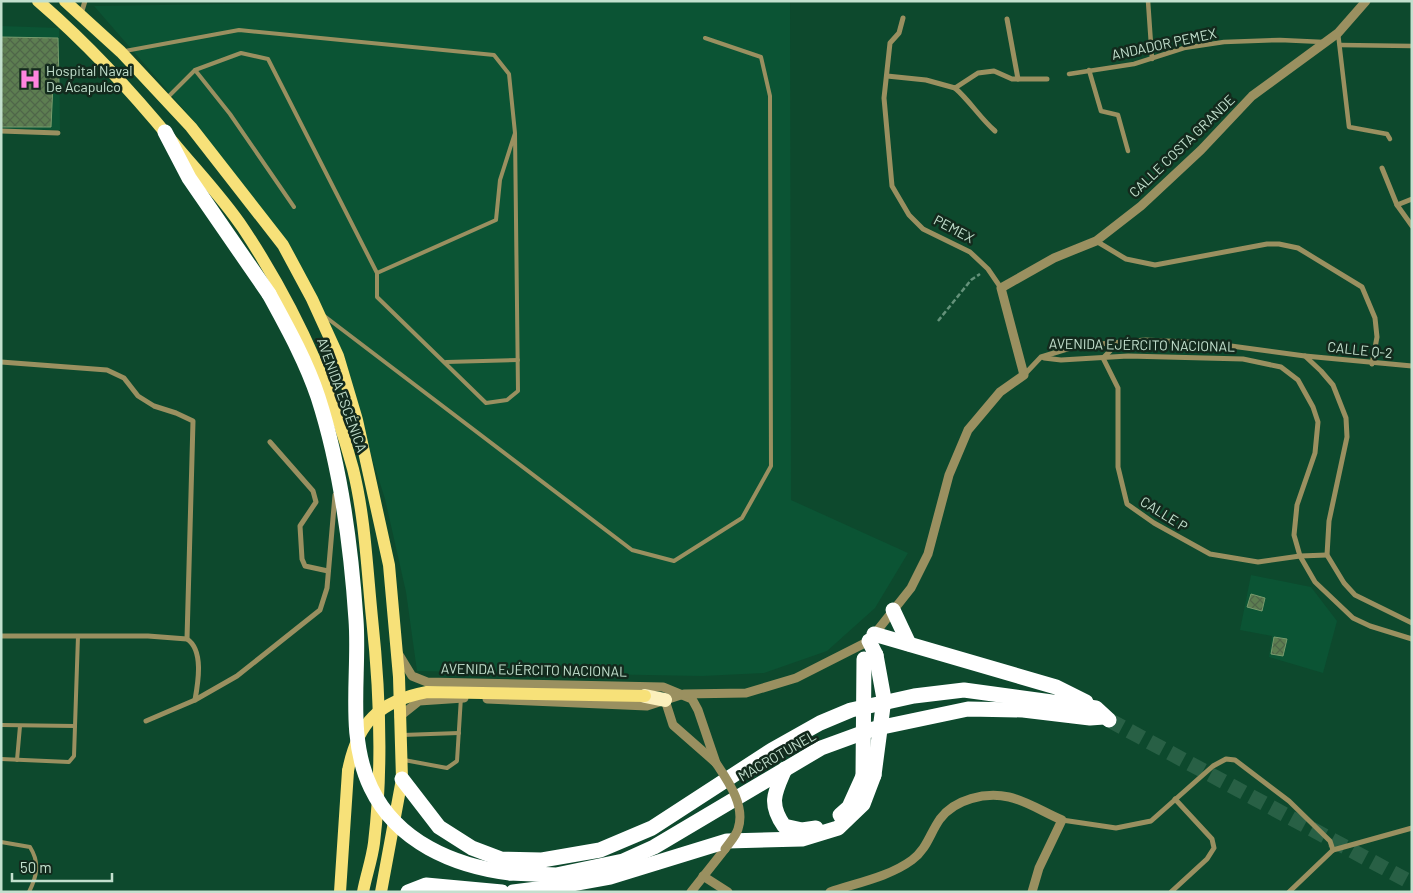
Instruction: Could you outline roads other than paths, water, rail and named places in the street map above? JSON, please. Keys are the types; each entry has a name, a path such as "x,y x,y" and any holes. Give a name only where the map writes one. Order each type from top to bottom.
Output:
{"highway":[{"name":"MACROTUNEL","path":"165,132 189,178 269,294 290,334 317,395 327,426 338,476 352,571 356,622 359,749 371,788 392,818 426,847 467,866 510,873 556,875 622,861 654,848 821,748 874,728 968,710 1023,710 1090,718 1103,715"},
{"path":"893,610 909,644"},
{"path":"513,892 610,877 672,856 727,841 802,839 838,828 863,804 884,699 869,647 909,644 1056,687 1103,715"},
{"path":"402,779 439,827 472,848 501,858 542,860 600,850 652,828 772,750 820,723 851,710 914,696 964,690 1103,715"},
{"path":"644,696 665,700"},
{"path":"784,769 774,794 775,813 784,826 802,830 827,827 848,807 869,776"},
{"path":"654,848 672,856"},
{"path":"610,877 622,861"},
{"path":"408,892 426,885 502,892"}],"main road":[{"name":"AVENIDA ESCÉNICA","path":"38,1 74,31 165,132 242,226 285,297 314,357 337,418 353,470 363,533 376,654 380,760 374,845 362,892"},
{"path":"66,1 121,52 191,127 283,245 318,311 338,356 357,420 389,565 397,651 402,779 381,892"},
{"path":"340,892 348,771 352,747 367,723 393,702 408,696 427,692 644,696"}],"street":[{"path":"81,15 85,1"},
{"path":"1148,1 1152,59"},
{"name":"CALLE COSTA GRANDE","path":"1001,288 1054,258 1096,241 1161,188 1252,96 1323,42 1338,33 1366,1"},
{"name":"PEMEX","path":"903,18 899,33 890,44 884,98 892,186 898,199 909,214 923,228 970,252 988,269 1001,288 1024,375"},
{"path":"1007,19 1018,79"},
{"path":"1338,33 1349,127 1387,134 1390,139"},
{"name":"ANDADOR PEMEX","path":"1069,74 1134,64 1184,48 1224,42 1280,40 1323,42"},
{"path":"1340,46 1412,46"},
{"path":"1089,70 1101,112 1118,115 1128,150"},
{"path":"955,88 978,73 994,71 1018,79 1047,79"},
{"path":"887,76 926,80 955,88 969,100 984,122 995,131"},
{"path":"1,131 58,133"},
{"path":"1382,168 1397,205 1412,226"},
{"path":"1397,205 1412,199"},
{"path":"1096,241 1126,259 1156,265 1267,244 1279,244 1298,248 1362,287 1375,318 1377,337 1372,364"},
{"name":"AVENIDA EJÉRCITO NACIONAL","path":"399,717 419,701 461,698 647,706 684,694 746,693 796,678 869,647 893,610 911,588 928,554 949,475 968,430 1000,392 1024,375 1041,357 1078,346 1145,340 1209,343 1305,356"},
{"path":"1103,358 1119,342"},
{"name":"AVENIDA EJÉRCITO NACIONAL","path":"1041,357 1061,360 1128,356 1243,360 1281,367 1298,380 1313,407 1318,422 1314,453 1297,505 1294,535 1300,556 1315,582 1353,618 1370,626 1412,639"},
{"path":"1305,356 1322,370 1333,385 1346,418 1347,437 1329,521 1327,555 1344,583 1355,595 1412,623"},
{"name":"CALLE Q-2","path":"1305,356 1372,364 1412,366"},
{"name":"CALLE P","path":"1103,358 1118,388 1118,467 1127,504 1154,524 1210,554 1258,562 1300,556 1327,555"},
{"path":"1,362 107,370 124,378 138,396 154,406 176,412 193,421 187,639 192,646 200,670 195,700"},
{"path":"146,721 195,700 250,667 320,610 327,588 336,476 331,435 337,418"},
{"path":"270,442 313,491 316,502 300,526 302,559 305,566 328,570"},
{"path":"1,636 148,636 187,639"},
{"name":"AVENIDA EJÉRCITO NACIONAL","path":"397,651 412,676 427,682 663,686 684,694"},
{"path":"684,694 692,699 698,710 716,763 736,795 739,828 691,892"},
{"path":"665,700 673,725 716,763"},
{"path":"830,892 884,874 912,860 929,843 939,820 953,805 980,796 1009,797 1062,820 1116,828 1152,821 1213,766 1226,759 1235,760 1289,801 1330,841 1333,850"},
{"path":"1171,892 1207,859 1214,848 1212,839 1175,799"},
{"path":"1032,892 1039,868 1062,820"},
{"path":"1289,892 1333,850 1412,828"},
{"path":"703,876 728,892"}],"lane":[{"path":"121,52 239,30 494,55 509,74 515,133 518,391 507,400 486,403 378,297 377,273 268,59 241,53 196,70 165,99"},
{"path":"318,311 632,550 674,561 742,518 771,466 770,96 761,57 704,38"},
{"path":"196,70 230,114 294,207"},
{"path":"377,273 496,220 500,180 515,133"},
{"path":"446,362 518,360"},
{"path":"1,759 69,762 74,756 78,636"},
{"path":"402,760 447,768 453,766 457,761 462,682"},
{"path":"1,725 75,726"},
{"path":"17,760 20,726"},
{"path":"400,735 459,733"},
{"path":"1,842 30,847 37,858 34,881 29,892"}],"tunnel":[{"path":"1109,720 1412,883"}],"place":[{"name":"Hospital Naval De Acapulco","path":"30,79"}]}
